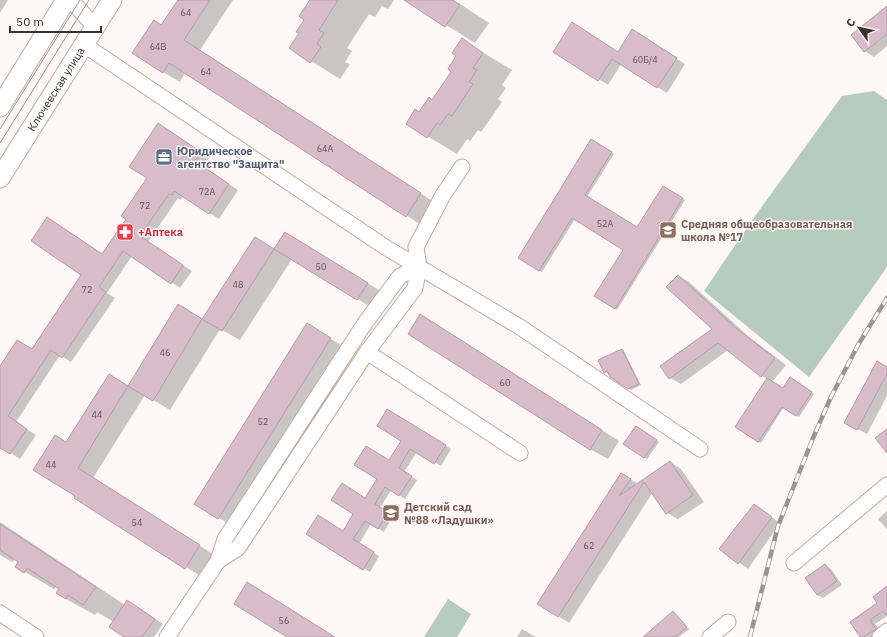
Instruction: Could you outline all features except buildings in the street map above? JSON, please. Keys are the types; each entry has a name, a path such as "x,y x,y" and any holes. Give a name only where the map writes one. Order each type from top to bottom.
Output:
{"main road":[{"path":"0,107 66,0"},
{"name":"Ключевская улица","path":"0,178 94,26 112,0"}],"street":[{"path":"71,0 94,26"},
{"path":"83,44 385,247 520,327 700,449"},
{"path":"218,561 238,548 367,352 415,288 419,267 416,247 443,195 462,167"},
{"path":"166,637 218,561 225,539 365,323 400,276 419,267"},
{"path":"367,352 520,452"},
{"path":"295,431 309,440"},
{"path":"794,563 887,485"},
{"path":"0,613 36,637"},
{"path":"710,637 728,622"},
{"path":"880,637 887,631"}],"green space":[{"path":"874,91 887,100 887,267 809,377 704,291 753,219 842,96"},
{"path":"448,599 471,614 457,637 424,637"}],"tram line":[{"path":"0,129 80,0"},
{"path":"0,143 89,0"}],"railway":[{"path":"750,637 778,526 813,438 831,397 858,345 887,298"}],"place":[{"name":"Юридическое агентство \"Защита\"","path":"164,157"},
{"name":"Средняя общеобразовательная школа №17","path":"668,230"},
{"name":"+Аптека","path":"125,232"},
{"name":"Детский сад №88 «Ладушки»","path":"391,513"}]}
